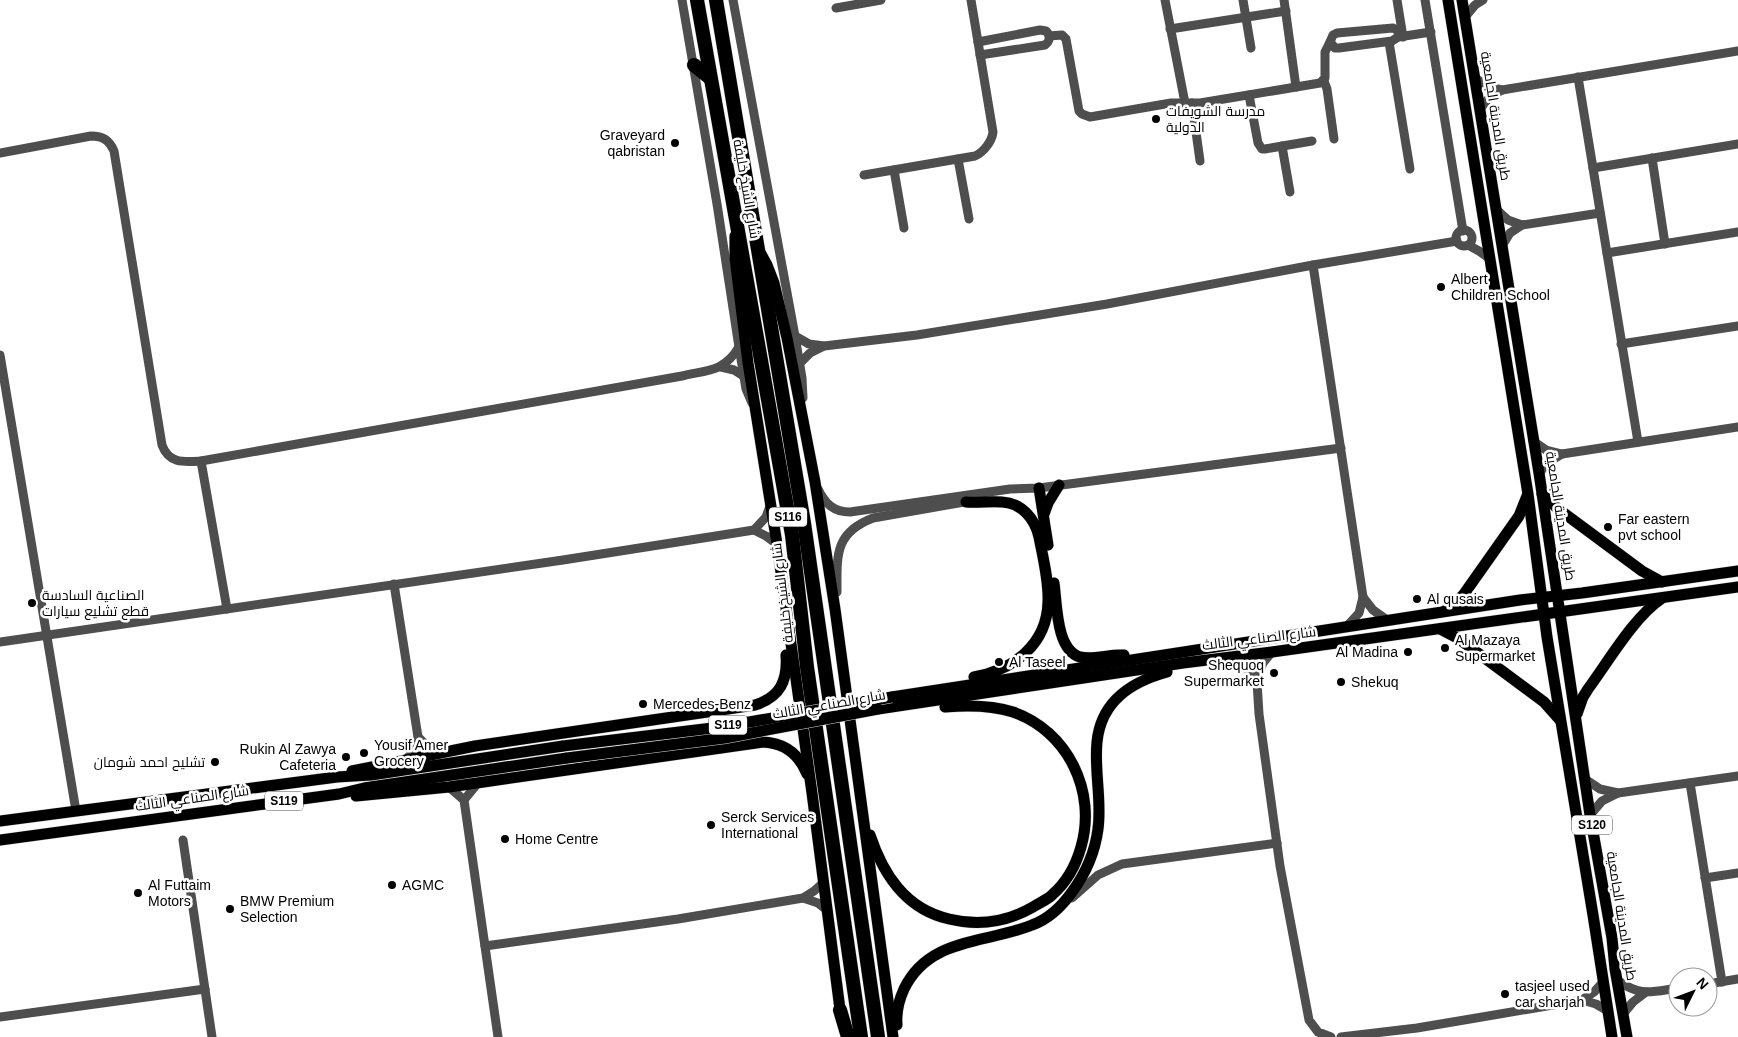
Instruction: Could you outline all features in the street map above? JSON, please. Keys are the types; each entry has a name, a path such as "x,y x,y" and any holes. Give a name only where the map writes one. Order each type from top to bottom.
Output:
{"highway":[{"name":"شارع الشيخ خليفة","path":"697,0 792,535 807,667 861,1037"},
{"name":"شارع الشيخ خليفة","path":"716,0 809,551 878,1037"},
{"path":"694,65 710,78"},
{"path":"840,1010 848,1037"}],"main road":[{"name":"طريق المدينة الجامعية","path":"1448,0 1528,494 1560,720 1594,915 1612,1037"},
{"name":"طريق المدينة الجامعية","path":"1462,0 1539,473 1590,815 1627,1037"},
{"path":"1466,113 1471,122 1476,140 1481,144 1486,142"},
{"path":"737,227 735,258 812,793 844,1037"},
{"path":"758,251 767,265 776,291 815,482 835,609 893,1037"},
{"path":"1044,514 1048,503 1059,485"},
{"path":"1034,489 1044,514 1061,632 1065,645 1074,654 1081,657 1122,655 1140,659"},
{"path":"1444,611 1460,599 1522,512 1528,494"},
{"path":"1542,494 1557,508 1642,571 1662,582"},
{"path":"862,814 882,867 891,881 902,893 929,912 961,922 995,922 1027,910 1051,896 1071,871 1078,857 1086,822 1086,805 1078,773 1070,758 1060,744 1039,725 1012,712 998,709 967,692 984,676 1005,668 1024,655 1039,634 1048,602 1038,529 1029,515 1016,506 1003,502 966,502"},
{"name":"S119","path":"1542,597 1738,572"},
{"path":"1540,581 1549,584 1556,581"},
{"name":"S119","path":"1544,614 1738,588"},
{"path":"1572,594 1570,604 1574,610"},
{"name":"شارع الصناعي الثالث","path":"0,840 339,794 364,788 567,758 726,738 1140,659 1348,625 1542,597"},
{"path":"1576,716 1588,689 1628,634 1646,610 1662,598"},
{"path":"1528,599 1533,607 1530,616"},
{"name":"شارع الصناعي الثالث","path":"0,821 337,777 371,775 563,746 721,727 892,697 967,692 1231,658 1544,614"},
{"path":"337,777 357,770 475,746 755,706 775,694 787,673 784,629 786,618"},
{"path":"1547,632 1555,626 1563,629"},
{"path":"1438,629 1459,639 1544,702 1560,720"},
{"path":"898,1037 897,1015 902,993 914,972 924,962 934,955 958,945 1033,925 1044,920 1063,904 1085,872 1095,846 1099,812 1097,742 1104,720 1114,702 1131,686 1150,677 1173,670 1183,663"},
{"path":"339,794 369,795 449,787 771,742 786,747 798,758 806,771 812,793"},
{"path":"1594,915 1599,914 1602,918 1616,974"}],"street":[{"path":"682,0 717,204 738,347 748,397 755,407"},
{"path":"733,0 795,336 803,397 802,419"},
{"path":"836,8 881,0"},
{"path":"864,175 979,154 993,136 971,0"},
{"path":"1164,0 1189,103 1200,161"},
{"path":"1244,0 1251,48"},
{"path":"1284,0 1296,87"},
{"path":"1397,0 1397,39 1410,169"},
{"path":"1425,0 1466,232 1472,240 1468,246"},
{"path":"1465,17 1475,5 1483,0"},
{"path":"1170,29 1286,11"},
{"path":"1334,139 1327,89 1324,81 1326,75 1325,52 1333,35 1389,28 1397,30 1397,39"},
{"path":"978,42 1043,30 1049,36 1049,40 1045,45 980,55"},
{"path":"1330,42 1335,48 1339,48 1431,32"},
{"path":"1049,36 1059,35 1066,39 1079,111 1086,117 1171,103 1189,103 1296,87 1324,81"},
{"path":"1011,36 1014,50"},
{"path":"1480,109 1489,98 1502,90 1738,51"},
{"path":"1578,77 1638,442"},
{"path":"1475,78 1488,86 1502,90"},
{"path":"1249,94 1259,146 1265,150 1312,141"},
{"path":"0,154 91,136 99,136 111,144 114,151 162,445 164,452 173,460 186,462 201,461 673,378 721,367 734,370 744,377"},
{"path":"1593,168 1738,144"},
{"path":"1282,146 1290,192"},
{"path":"1652,158 1665,244"},
{"path":"958,159 969,219"},
{"path":"894,170 904,228"},
{"path":"1496,209 1508,220 1522,225"},
{"path":"1502,246 1510,233 1522,225 1600,213"},
{"path":"1483,220 1466,232 1457,234 1457,241 1462,246 1479,250 1489,258"},
{"path":"1607,253 1738,232"},
{"path":"795,336 809,344 824,346 908,336 1206,286 1313,265 1457,241"},
{"path":"1313,265 1363,597 1359,613 1348,625"},
{"path":"1621,344 1738,326"},
{"path":"799,364 810,353 824,346"},
{"path":"721,367 731,358 738,347"},
{"path":"0,355 76,811"},
{"path":"1539,473 1549,462 1562,454 1738,427"},
{"path":"1533,441 1546,450 1562,454"},
{"path":"835,609 837,554 853,528 873,518 1059,485 1341,448"},
{"path":"201,461 226,609"},
{"path":"815,482 827,504 835,510 845,512 1010,489 1034,489"},
{"path":"754,530 766,517 770,506"},
{"path":"0,642 754,530 777,544"},
{"path":"394,584 418,737 414,750 405,761"},
{"path":"1363,597 1373,610 1386,620"},
{"path":"1272,652 1263,663 1257,682 1259,714 1277,843 1309,1020 1318,1032 1331,1037"},
{"path":"1231,658 1246,668 1257,682"},
{"path":"418,737 428,747 440,753"},
{"path":"1585,779 1600,789 1618,793 1738,776"},
{"path":"464,800 478,782"},
{"path":"1690,783 1722,982"},
{"path":"449,787 464,800 498,1037"},
{"path":"1590,815 1602,802 1618,793"},
{"path":"183,840 212,1037"},
{"path":"1063,904 1098,875 1122,864 1277,843"},
{"path":"1705,878 1738,873"},
{"path":"485,946 678,919 803,898 814,892 824,882"},
{"path":"803,898 818,903 828,910"},
{"path":"1616,974 1630,989 1646,992 1668,989"},
{"path":"1718,983 1738,979"},
{"path":"1341,1037 1417,1028 1582,1000 1594,992 1603,982"},
{"path":"0,1017 205,989"},
{"path":"1623,1014 1646,992"},
{"path":"1582,1000 1596,1004 1608,1011"}],"place":[{"name":"مدرسة الشويفات الدولية","path":"1156,119"},
{"name":"Graveyard qabristan","path":"675,143"},
{"name":"Albert Children School","path":"1441,287"},
{"name":"Far eastern pvt school","path":"1608,527"},
{"name":"Al qusais","path":"1417,599"},
{"name":"الصناعية السادسة قطع تشليع سيارات","path":"32,603"},
{"name":"Al Mazaya Supermarket","path":"1445,648"},
{"name":"Al Madina","path":"1408,652"},
{"name":"Al Taseel","path":"999,662"},
{"name":"Shequoq Supermarket","path":"1274,673"},
{"name":"Shekuq","path":"1341,682"},
{"name":"Mercedes-Benz","path":"643,704"},
{"name":"Yousif Amer Grocery","path":"364,753"},
{"name":"Rukin Al Zawya Cafeteria","path":"346,757"},
{"name":"تشليح احمد شومان","path":"215,762"},
{"name":"Serck Services International","path":"711,825"},
{"name":"Home Centre","path":"505,839"},
{"name":"AGMC","path":"392,885"},
{"name":"Al Futtaim Motors","path":"138,893"},
{"name":"BMW Premium Selection","path":"230,909"},
{"name":"tasjeel used car sharjah","path":"1505,994"}]}
